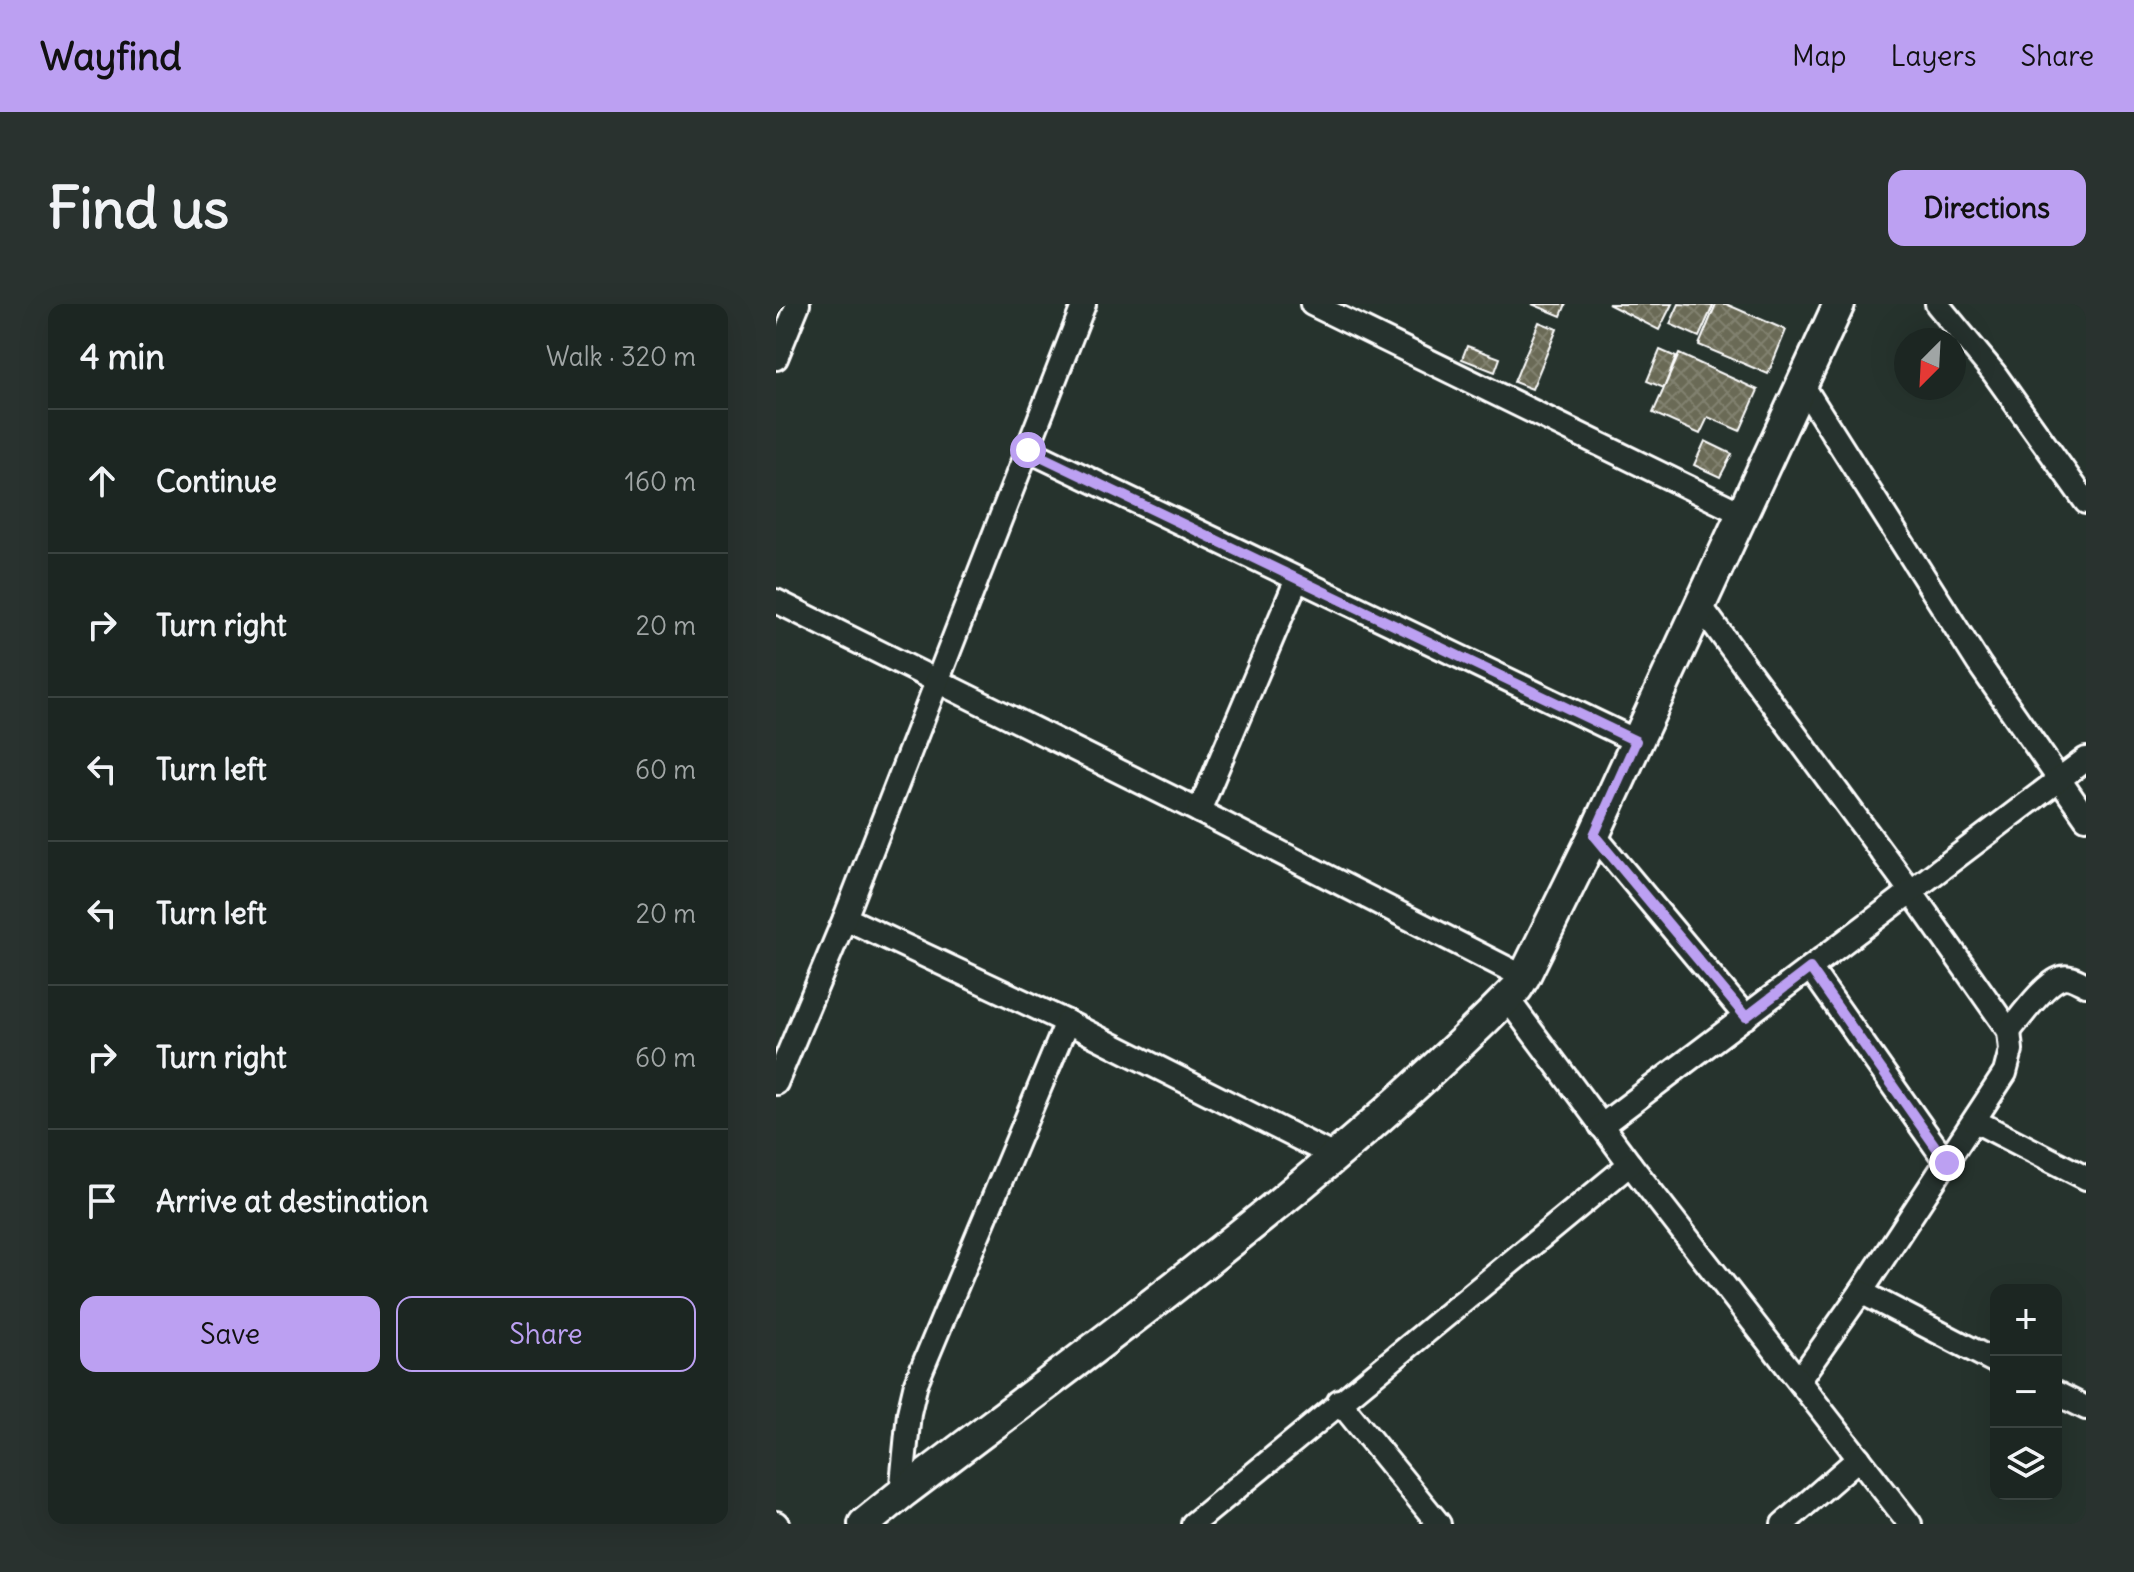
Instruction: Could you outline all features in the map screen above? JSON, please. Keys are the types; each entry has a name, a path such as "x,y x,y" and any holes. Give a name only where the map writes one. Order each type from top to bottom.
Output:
{"main road":[{"path":"864,1524 1336,1157 1516,987 1594,835 1839,304"}],"street":[{"path":"776,1083 845,918 1084,304"},
{"path":"1312,304 1743,514"},
{"path":"1937,304 1994,373 2086,502"},
{"path":"776,358 788,314"},
{"path":"1803,386 1979,664 2086,818"},
{"path":"1028,450 1636,741"},
{"path":"1199,811 1297,579"},
{"path":"776,601 1199,811 1516,987 1601,1126 1910,1524"},
{"path":"1699,604 1912,893 2009,1031 2011,1050 2005,1073 1861,1292 1799,1380"},
{"path":"1601,1126 2086,759"},
{"path":"1594,835 1746,1017"},
{"path":"845,918 1067,1022 1336,1157"},
{"path":"1810,968 1947,1163"},
{"path":"2009,1031 2062,977 2073,978 2086,985"},
{"path":"901,1494 909,1413 916,1383 1067,1022"},
{"path":"1975,1121 2086,1178"},
{"path":"1193,1524 1630,1164"},
{"path":"1861,1292 1990,1359"},
{"path":"2062,1396 2086,1408"},
{"path":"1339,1401 1439,1524"},
{"path":"1783,1524 1859,1458"}],"building":[{"path":"1532,304 1566,304 1561,316"},
{"path":"1608,304 1672,304 1659,330"},
{"path":"1679,304 1713,306 1699,337 1670,324"},
{"path":"1716,304 1726,304 1786,330 1768,374 1699,345"},
{"path":"1539,322 1557,329 1532,389 1514,382"},
{"path":"1467,346 1500,358 1495,372 1462,359"},
{"path":"1660,350 1676,357 1664,388 1647,381"},
{"path":"1679,354 1758,390 1740,431 1708,417 1700,434 1653,413"},
{"path":"1705,441 1732,454 1720,477 1694,465"}],"route":[{"path":"1028,450 1636,741 1594,835 1746,1017 1810,968 1947,1163"}]}
